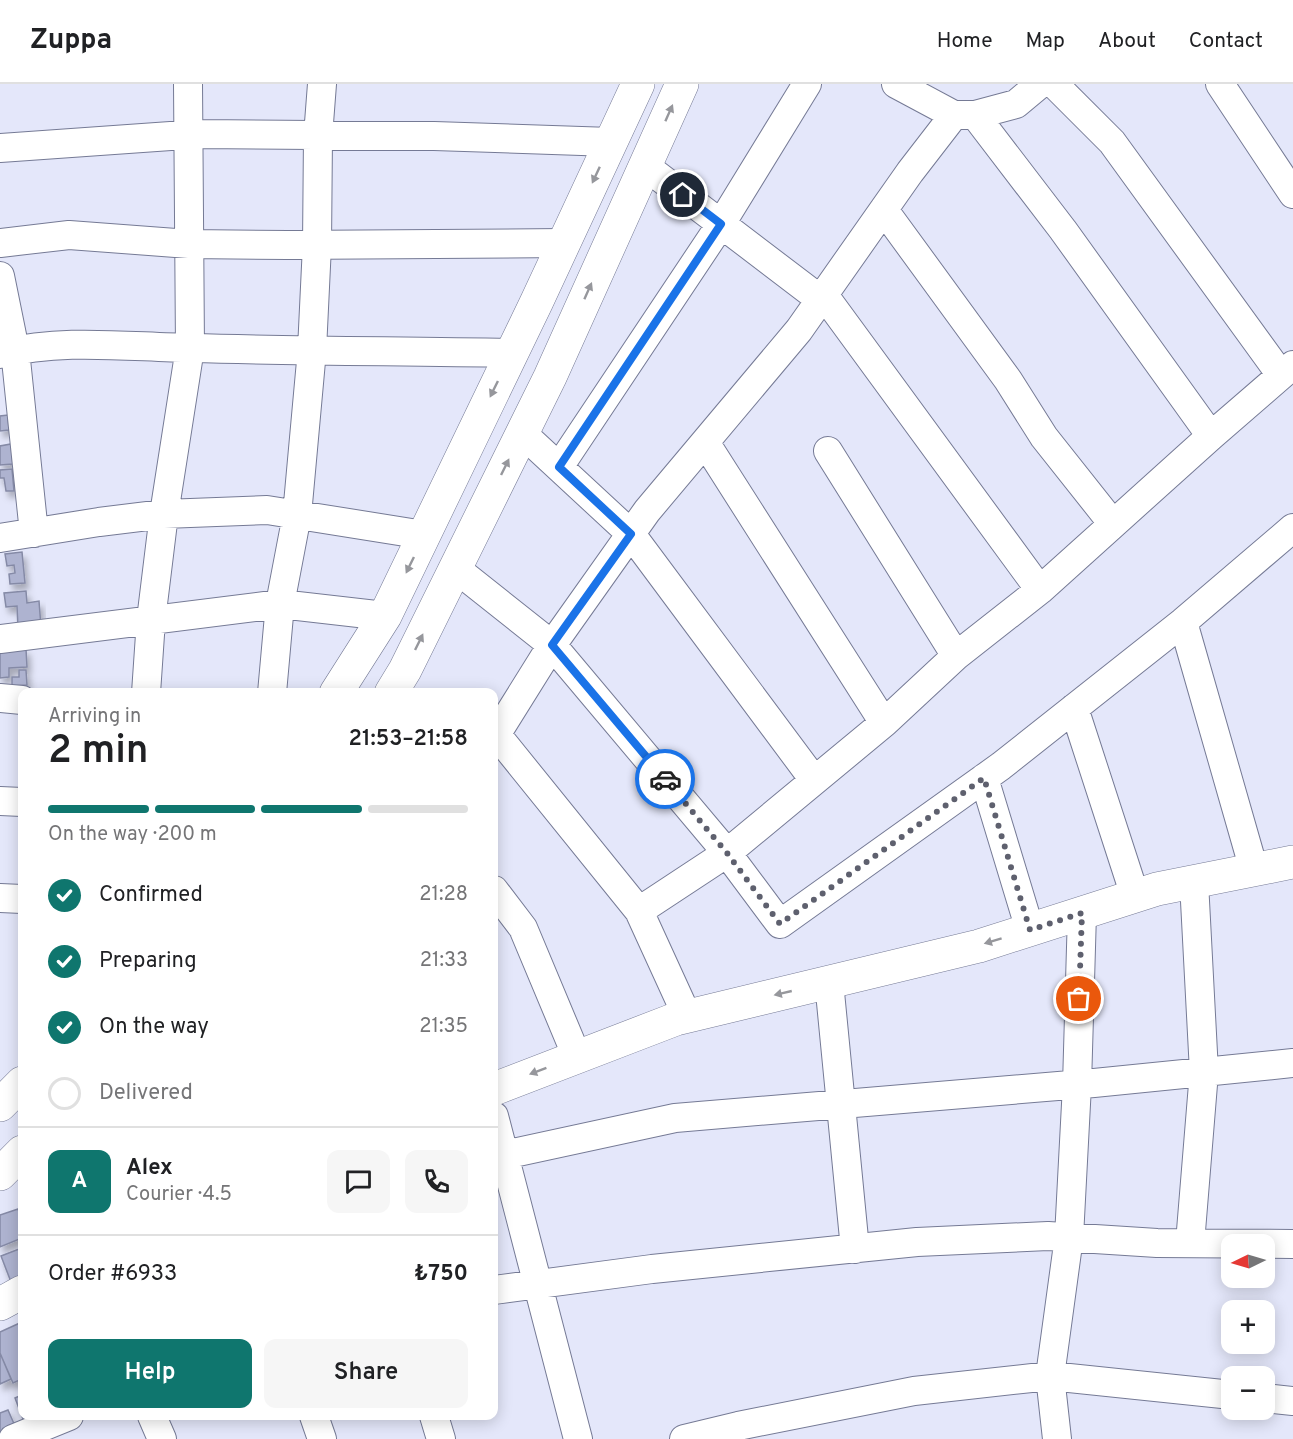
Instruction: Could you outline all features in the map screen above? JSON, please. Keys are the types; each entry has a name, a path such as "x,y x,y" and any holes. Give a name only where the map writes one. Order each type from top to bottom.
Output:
{"main road":[{"path":"339,688 385,615 512,353 638,84"},
{"path":"394,688 550,377 682,84"},
{"path":"498,1087 687,1016 979,946 1156,889 1293,862"},
{"path":"0,1105 18,1087"},
{"path":"0,1174 18,1156"},
{"path":"0,1304 18,1294"}],"street":[{"path":"146,688 151,620 164,514 190,348 188,84"},
{"path":"272,688 280,604 297,515 312,350 317,245 318,136 322,84"},
{"path":"559,467 721,224 807,84"},
{"path":"896,84 965,115 1063,230 1210,436"},
{"path":"498,731 552,645 647,511 799,330 884,210 965,115 1016,104 1040,84"},
{"path":"639,911 727,853 884,723 956,656 1040,590 1210,436 1287,370 1112,142 1054,84"},
{"path":"1220,84 1293,194"},
{"path":"0,148 189,135 434,136 611,142"},
{"path":"645,166 822,297 1040,590"},
{"path":"884,210 1008,380 1044,437 1113,524"},
{"path":"0,243 69,236 189,244 564,243"},
{"path":"0,276 8,352 34,533"},
{"path":"8,352 31,347 100,344 190,348 512,353"},
{"path":"522,433 631,534 814,780"},
{"path":"705,442 884,723"},
{"path":"828,451 956,656"},
{"path":"0,538 164,514 267,510 424,535"},
{"path":"455,568 552,645 727,853 780,924 984,778 1182,621 1293,528"},
{"path":"0,639 280,604 385,615"},
{"path":"1182,621 1254,870"},
{"path":"0,698 18,700"},
{"path":"1074,708 1135,896"},
{"path":"498,740 639,911 687,1016"},
{"path":"984,778 1030,930"},
{"path":"0,801 18,802"},
{"path":"1190,1243 1204,1072 1194,882"},
{"path":"498,895 523,928 577,1057"},
{"path":"0,898 18,899"},
{"path":"1057,1439 1050,1376 1069,1237 1077,1084 1082,913"},
{"path":"830,982 855,1249"},
{"path":"504,1155 675,1118 1293,1063"},
{"path":"498,1132 578,1439"},
{"path":"498,1290 652,1269 917,1242 1048,1236 1190,1243 1293,1244"},
{"path":"684,1439 914,1391 1050,1376 1221,1394"},
{"path":"1275,1399 1293,1401"},
{"path":"13,1439 59,1420"},
{"path":"154,1420 162,1439"},
{"path":"315,1420 322,1439"},
{"path":"435,1420 441,1439"}],"building":[{"path":"8,415 9,430 0,431 0,416"},
{"path":"11,444 13,464 0,465 0,446"},
{"path":"12,469 14,491 6,491 4,478 0,478 0,470"},
{"path":"22,552 25,583 10,584 9,574 15,573 14,565 7,566 5,554"},
{"path":"26,591 27,603 39,601 41,627 18,629 17,606 6,607 4,593"},
{"path":"26,649 27,667 9,668 9,677 0,678 0,650"},
{"path":"19,670 26,670 27,685 12,686 12,677 19,677"},
{"path":"18,1209 18,1240 0,1247 0,1215"},
{"path":"18,1249 18,1279 11,1282 1,1256"},
{"path":"18,1324 18,1381 13,1383 0,1353 0,1332"},
{"path":"0,1353 11,1379 0,1384"},
{"path":"8,1410 15,1426 0,1432 0,1413"}],"way so far":[{"path":"665,779 727,853 780,924 984,778 1030,930 1082,913 1079,999"}],"route":[{"path":"665,779 552,645 631,534 559,467 721,224 683,195"}]}
